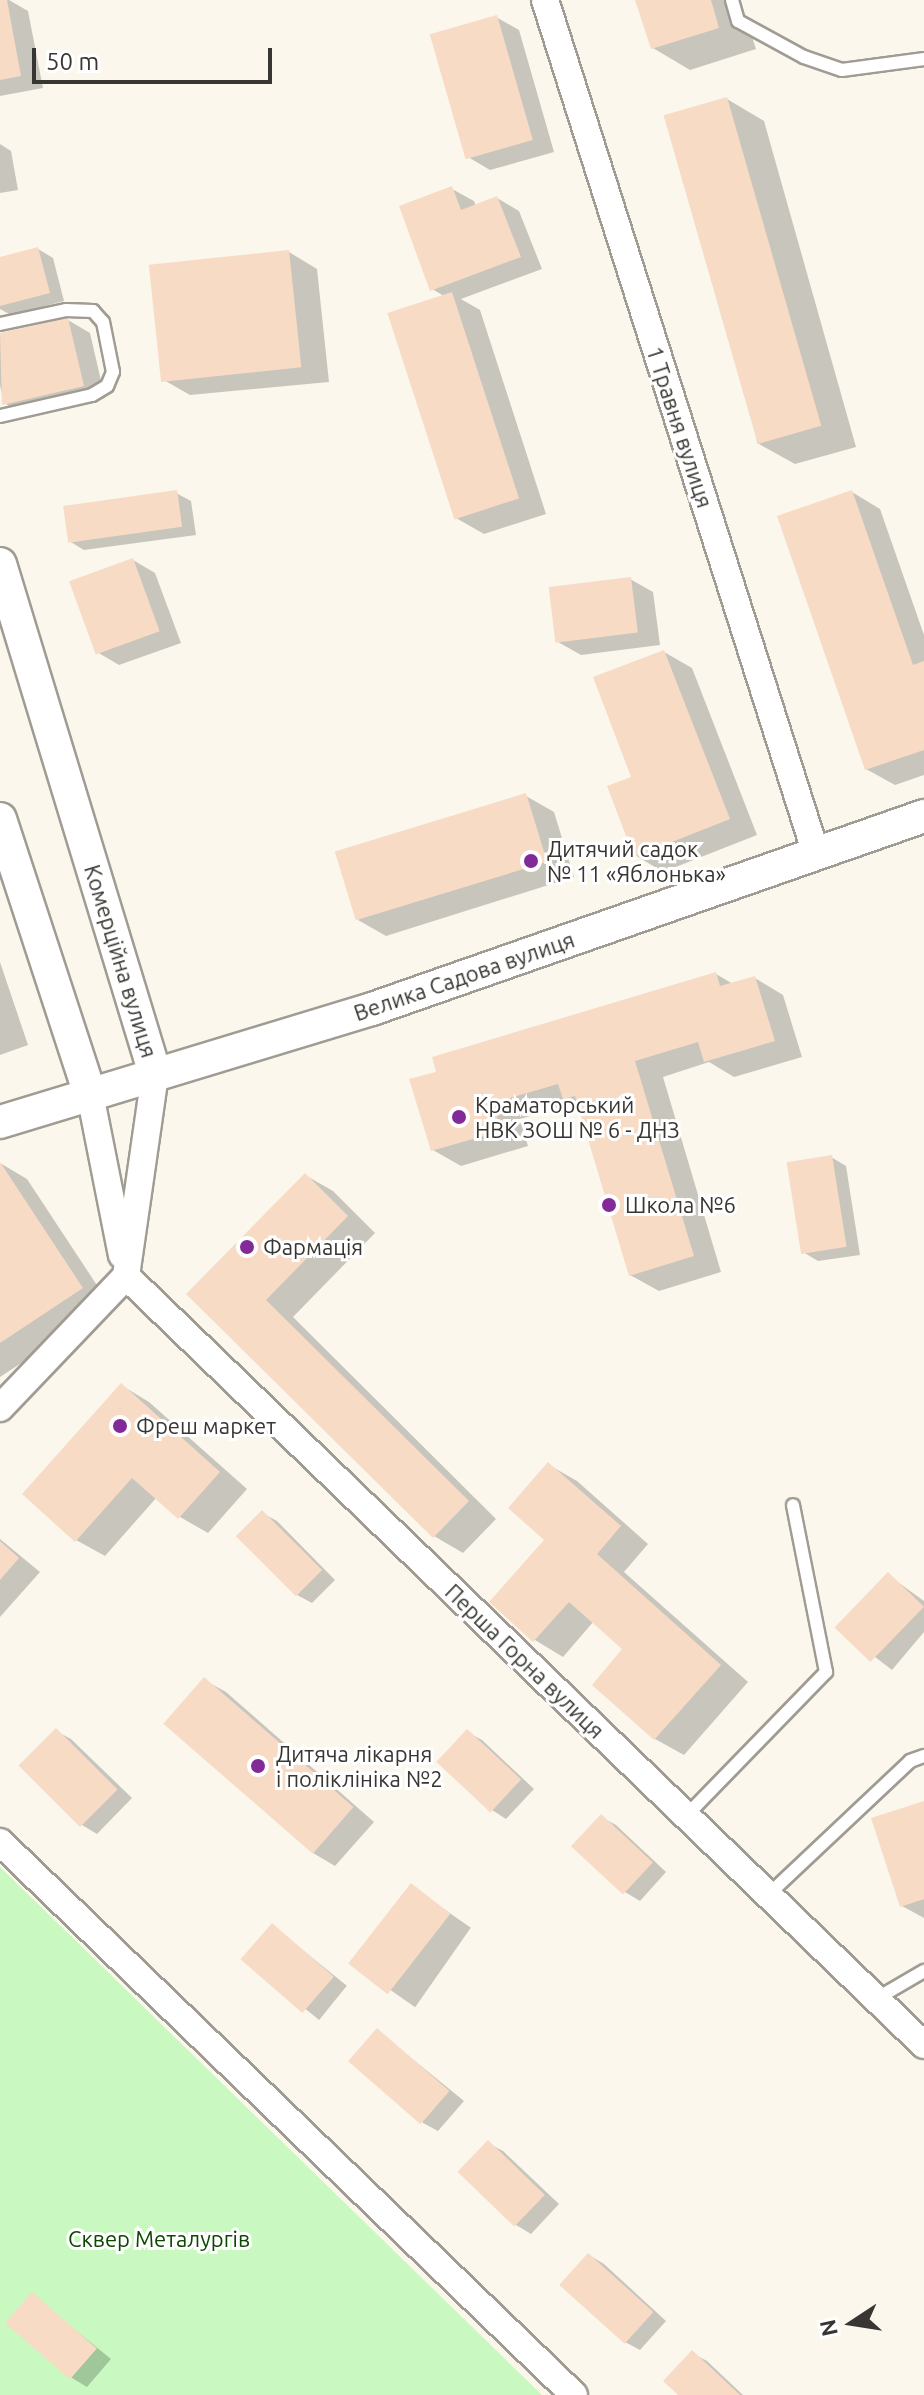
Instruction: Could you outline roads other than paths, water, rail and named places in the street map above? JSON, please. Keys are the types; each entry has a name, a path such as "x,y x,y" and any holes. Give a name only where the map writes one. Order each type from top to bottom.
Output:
{"street":[{"name":"1 Травня вулиця","path":"545,0 816,854"},
{"name":"Комерційна вулиця","path":"0,564 155,1074 126,1276"},
{"name":"Велика Садова вулиця","path":"0,1122 372,1009 924,816"},
{"path":"0,819 90,1094 126,1276 0,1408"},
{"name":"Перша Горна вулиця","path":"126,1276 924,2045"},
{"path":"0,1842 574,2395"}],"lane":[{"path":"732,0 738,21 804,57 842,70 924,59"},
{"path":"0,324 66,310 93,311 103,322 113,372 107,386 92,395 0,416"},
{"path":"686,1816 826,1672 793,1505"},
{"path":"768,1895 910,1761 924,1756"},
{"path":"876,1999 924,1971"}],"place":[{"name":"Дитячий садок № 11 «Яблонька»","path":"531,861"},
{"name":"Краматорський НВК ЗОШ № 6 - ДНЗ","path":"459,1117"},
{"name":"Школа №6","path":"609,1205"},
{"name":"Фармація","path":"247,1247"},
{"name":"Фреш маркет","path":"120,1426"},
{"name":"Дитяча лікарня і поліклініка №2","path":"258,1766"}],"park label":[{"name":"Сквер Металургів","path":"159,2239"}]}
